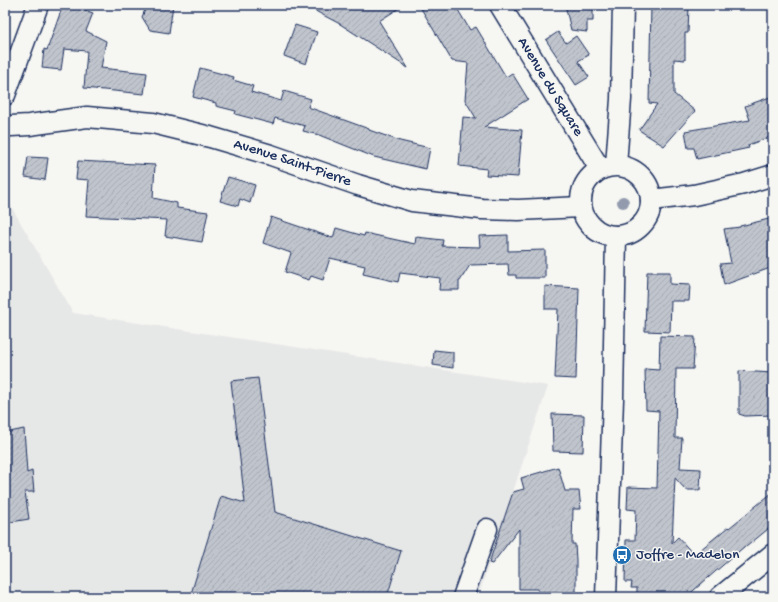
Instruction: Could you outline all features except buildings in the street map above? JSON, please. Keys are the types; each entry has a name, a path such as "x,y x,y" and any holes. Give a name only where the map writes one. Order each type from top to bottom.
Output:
{"street":[{"path":"5,95 38,5"},
{"name":"Avenue du Square","path":"500,5 608,167"},
{"path":"608,167 621,99 623,5"},
{"name":"Avenue Saint-Pierre","path":"5,125 29,125 86,117 153,123 210,137 271,155 412,202 482,209 518,210 581,206"},
{"path":"608,167 626,167 637,172 648,186 651,200 645,222 629,234 616,236 609,236 595,230 584,216 581,206 581,195 587,180 592,174 608,167"},
{"path":"651,200 694,195 744,184 773,175"},
{"path":"606,597 613,399 616,236"},
{"path":"463,597 487,529"},
{"path":"720,597 773,554"}],"shaded area":[{"path":"5,196 73,313 548,386 478,597 5,597"}],"place":[{"name":"Joffre - Madelon","path":"622,555"}]}
